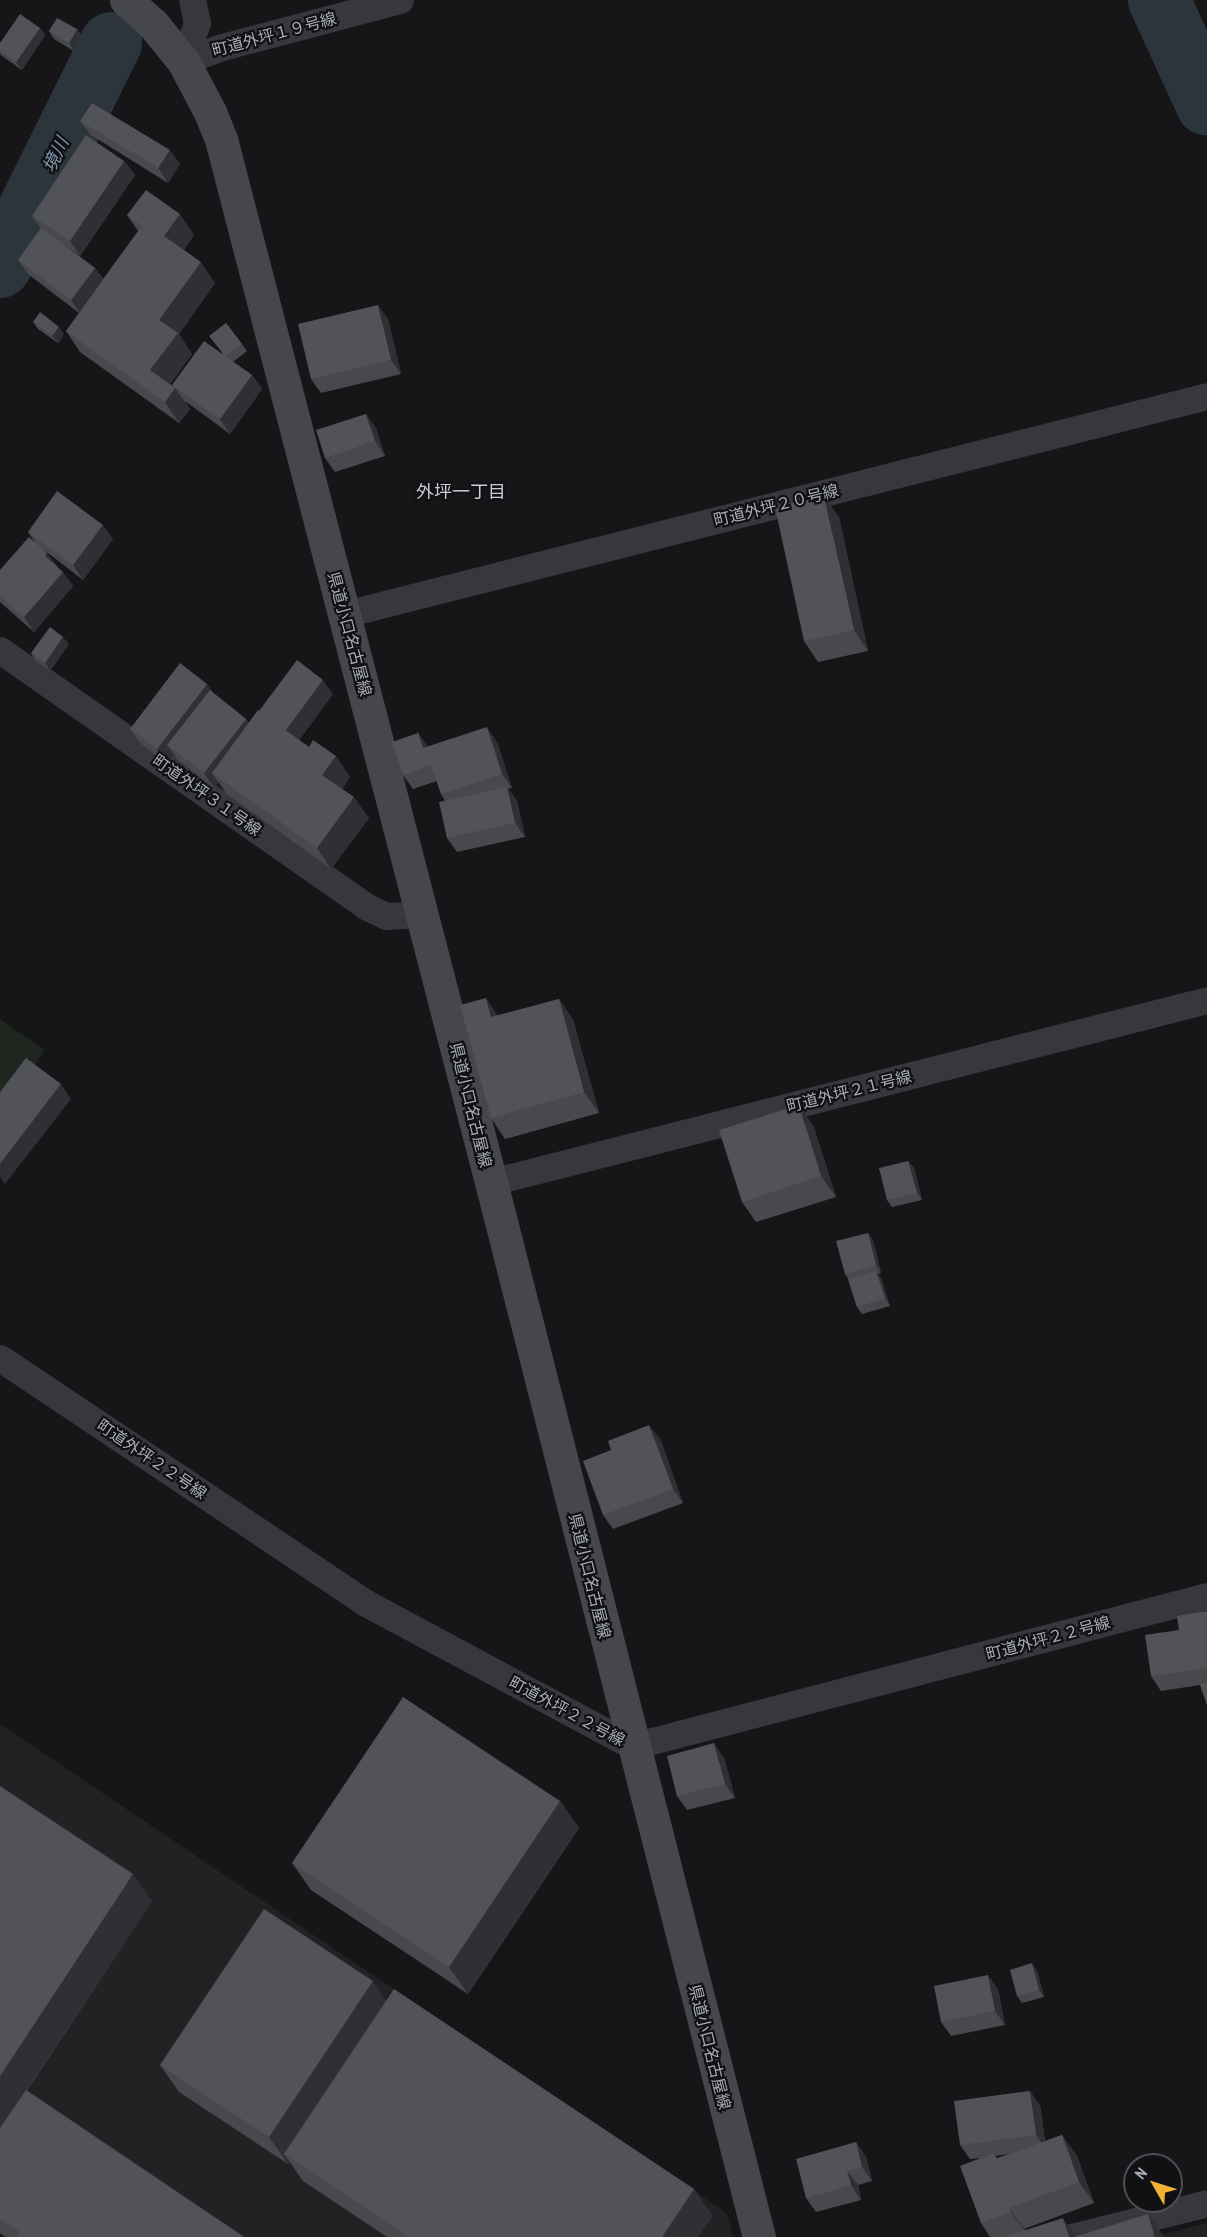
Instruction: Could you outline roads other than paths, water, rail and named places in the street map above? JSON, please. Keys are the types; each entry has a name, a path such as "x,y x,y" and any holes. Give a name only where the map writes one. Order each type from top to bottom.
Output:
{"main road":[{"name":"県道小口名古屋線","path":"132,5 183,61 210,112 221,139 491,1182 759,2237"}],"street":[{"path":"183,61 197,23 192,0"},
{"name":"町道外坪１９号線","path":"183,61 222,46 400,0"},
{"name":"町道外坪２０号線","path":"345,614 1207,396"},
{"name":"町道外坪３１号線","path":"0,650 365,906 387,916 422,914"},
{"name":"町道外坪２１号線","path":"491,1182 1207,1000"},
{"name":"町道外坪２２号線","path":"0,1358 364,1602 633,1746 1207,1596"},
{"path":"1071,2237 1207,2203"}],"waterway":[{"path":"1159,0 1207,105"},
{"name":"境川","path":"0,267 111,43"}],"district":[{"name":"外坪一丁目","path":"461,492"}]}
